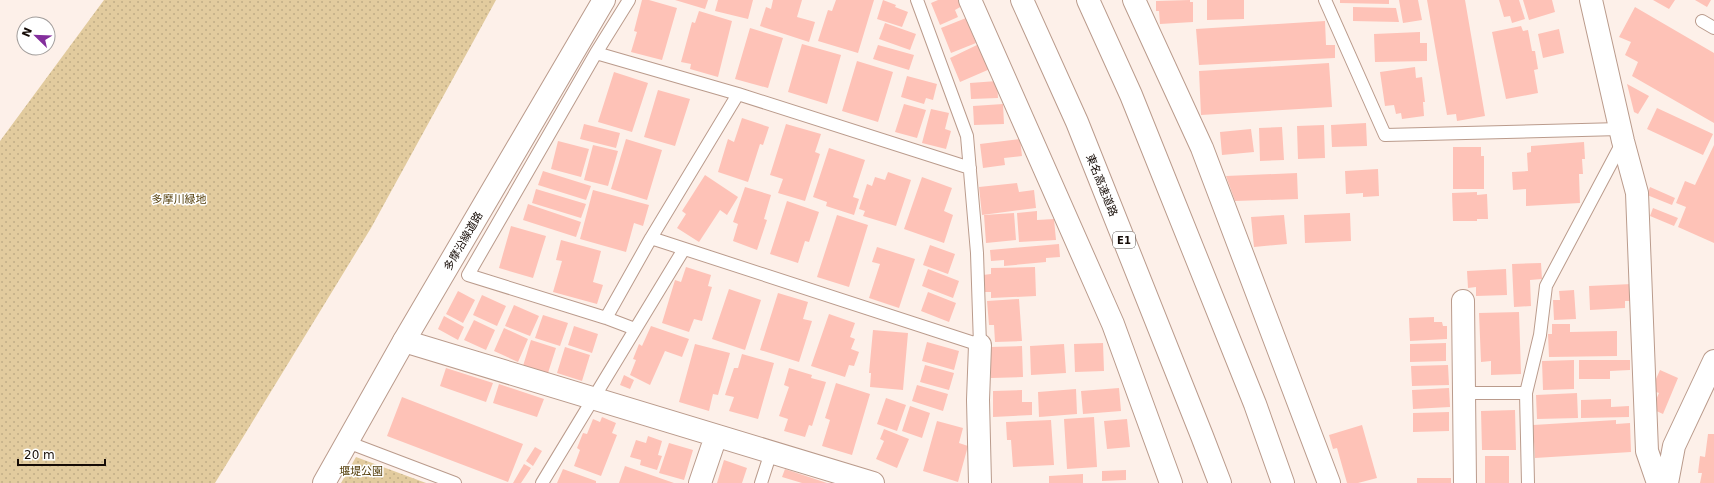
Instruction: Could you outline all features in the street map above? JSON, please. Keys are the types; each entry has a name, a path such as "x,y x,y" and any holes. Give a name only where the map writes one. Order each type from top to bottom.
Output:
{"main road":[{"name":"多摩沿線道路","path":"324,483 404,341 604,0"},
{"path":"970,0 1113,324 1171,483"},
{"name":"東名高速道路","path":"1022,0 1080,129 1220,483"},
{"path":"1088,0 1131,95 1255,404 1283,483"},
{"path":"1134,0 1202,148 1329,483"},
{"path":"1591,0 1621,135 1637,192 1647,451 1658,483"},
{"path":"1464,301 1465,483"},
{"path":"404,341 873,483"},
{"path":"980,345 978,400 980,483"},
{"path":"1667,483 1674,446 1714,360"},
{"path":"700,483 716,436"}],"lane":[{"path":"629,0 596,53 468,276 606,318 635,329"},
{"path":"650,238 980,345 977,253 967,136 917,0"},
{"path":"1325,0 1385,135 1621,135 1546,286 1540,335 1526,393 1528,483"},
{"path":"1702,21 1714,28"},
{"path":"596,53 738,94 970,168"},
{"path":"606,318 650,238 738,94"},
{"path":"542,483 684,249"},
{"path":"1464,393 1526,393"},
{"path":"347,442 455,483"},
{"path":"761,483 772,452"}],"green space":[{"name":"多摩川緑地","path":"104,0 496,0 371,228 215,483 0,483 0,141"},
{"name":"堰堤公園","path":"356,457 426,483 341,483"}],"building":[{"path":"642,0 649,0 677,8 662,60 631,52 637,32 634,31"},
{"path":"675,0 708,0 705,9"},
{"path":"718,0 753,0 748,19 715,11"},
{"path":"773,0 802,0 797,17 815,22 809,42 760,26 766,7 771,9"},
{"path":"836,0 874,0 858,53 818,41 828,10 832,11"},
{"path":"883,0 908,12 902,27 877,19"},
{"path":"938,0 959,0 962,6 955,10 958,17 940,25 931,3"},
{"path":"1190,0 1190,2 1193,2 1193,22 1160,24 1159,11 1156,11 1156,1"},
{"path":"1207,0 1244,0 1244,19 1207,20"},
{"path":"1340,0 1389,0 1389,4 1340,3"},
{"path":"1399,0 1418,0 1422,20 1403,23"},
{"path":"1427,0 1465,0 1485,116 1457,121 1456,114 1447,115"},
{"path":"1499,0 1519,0 1525,19 1512,23 1510,16 1504,17"},
{"path":"1523,0 1552,0 1555,12 1529,20"},
{"path":"1653,0 1675,0 1669,9"},
{"path":"1695,0 1711,0 1707,7"},
{"path":"1353,7 1396,8 1399,22 1353,21"},
{"path":"1635,7 1714,53 1714,123 1632,76 1638,62 1625,55 1631,42 1619,37"},
{"path":"699,11 732,21 718,77 690,69 691,64 681,62 692,22 695,23"},
{"path":"966,18 976,43 951,53 941,28"},
{"path":"1325,21 1326,45 1335,45 1335,58 1199,65 1196,29"},
{"path":"885,23 916,34 910,50 879,39"},
{"path":"1521,26 1523,31 1528,30 1532,51 1535,51 1538,69 1534,70 1538,93 1506,99 1492,32"},
{"path":"750,28 783,38 768,88 735,79"},
{"path":"1559,29 1564,53 1543,58 1538,34"},
{"path":"1420,32 1420,43 1427,43 1427,61 1375,62 1374,34"},
{"path":"802,44 841,55 827,104 788,92"},
{"path":"979,44 990,69 960,82 950,58"},
{"path":"878,45 914,55 909,70 873,59"},
{"path":"857,61 893,72 878,122 842,111"},
{"path":"1329,63 1332,107 1201,115 1199,71"},
{"path":"1415,67 1416,78 1422,77 1425,102 1423,102 1424,116 1402,119 1401,113 1396,114 1394,105 1385,106 1380,72"},
{"path":"614,72 648,83 632,132 598,122"},
{"path":"907,76 937,84 933,100 926,98 924,104 901,97"},
{"path":"997,81 998,98 971,99 970,83"},
{"path":"1627,84 1649,96 1638,114 1634,112"},
{"path":"658,90 690,99 675,146 644,137"},
{"path":"904,104 926,110 917,138 895,132"},
{"path":"1003,104 1004,124 974,125 973,106"},
{"path":"1657,108 1713,134 1703,155 1647,129"},
{"path":"931,109 949,113 945,129 951,131 946,149 922,143"},
{"path":"742,118 769,127 763,145 760,144 748,182 718,172 728,139 734,142"},
{"path":"1366,123 1367,146 1332,147 1331,125"},
{"path":"584,124 620,133 616,148 580,139"},
{"path":"786,124 821,134 815,152 820,154 805,201 778,193 783,179 770,175"},
{"path":"1324,125 1325,158 1298,159 1297,126"},
{"path":"1282,127 1284,160 1260,161 1259,128"},
{"path":"1251,129 1254,152 1222,155 1220,132"},
{"path":"626,139 662,150 647,200 611,189"},
{"path":"1020,139 1022,156 1004,158 1005,165 983,168 980,144"},
{"path":"558,141 589,149 581,177 551,169"},
{"path":"1584,142 1585,159 1582,159 1583,174 1579,174 1580,203 1526,206 1526,189 1513,190 1512,172 1528,171 1527,153 1531,152 1531,146"},
{"path":"593,145 618,151 608,186 584,180"},
{"path":"1714,145 1714,243 1678,227 1686,207 1676,203 1685,181 1695,185"},
{"path":"1453,147 1481,147 1481,156 1484,156 1484,189 1453,189"},
{"path":"829,148 865,160 853,197 859,199 854,215 826,206 827,202 813,197"},
{"path":"1378,169 1379,196 1363,197 1363,193 1346,194 1345,171"},
{"path":"543,171 591,186 586,200 538,185"},
{"path":"888,172 911,180 896,226 863,216 865,211 859,209 867,184 872,186 875,177 885,180"},
{"path":"1297,173 1298,199 1235,201 1226,176"},
{"path":"705,175 738,197 727,215 720,210 699,242 677,228 686,214 682,211"},
{"path":"922,177 952,188 944,211 953,215 944,243 904,229"},
{"path":"1017,183 1019,192 1034,190 1036,208 982,215 979,187"},
{"path":"745,187 771,195 764,219 767,220 757,250 733,241 738,224 733,222"},
{"path":"1650,187 1675,198 1672,205 1647,195"},
{"path":"536,189 586,204 581,218 532,203"},
{"path":"593,190 649,205 643,226 634,223 626,252 580,239"},
{"path":"1477,192 1477,195 1487,194 1488,219 1477,219 1477,221 1453,221 1452,193"},
{"path":"787,201 819,212 809,242 805,241 798,263 770,254"},
{"path":"528,204 581,222 576,237 523,220"},
{"path":"1653,208 1678,218 1674,226 1650,216"},
{"path":"1037,211 1037,220 1054,219 1056,240 1019,242 1017,213"},
{"path":"1014,213 1016,240 986,243 984,215"},
{"path":"1350,213 1351,241 1305,243 1304,215"},
{"path":"837,215 868,225 849,287 817,277"},
{"path":"1284,215 1287,244 1254,247 1251,217"},
{"path":"511,226 546,236 533,278 499,268"},
{"path":"561,240 601,251 593,282 603,285 597,304 553,292 562,261 556,260"},
{"path":"1059,244 1060,257 1046,258 1046,262 1004,266 1004,260 991,261 990,250"},
{"path":"930,245 955,254 948,274 923,265"},
{"path":"877,247 915,259 899,308 869,298 880,264 872,262"},
{"path":"1541,263 1542,279 1530,280 1531,306 1514,307 1512,264"},
{"path":"686,267 711,275 708,286 712,287 702,321 694,319 689,332 662,323 675,280 681,282"},
{"path":"1035,267 1036,296 991,298 991,292 983,292 983,275 991,274 991,268"},
{"path":"928,269 959,281 953,298 922,286"},
{"path":"1506,269 1507,295 1476,296 1476,287 1468,288 1467,271"},
{"path":"1632,284 1633,301 1625,301 1625,308 1590,310 1589,286"},
{"path":"729,289 761,300 745,350 712,339"},
{"path":"1574,290 1576,319 1554,320 1553,300 1560,300 1559,291"},
{"path":"458,291 475,300 463,323 446,314"},
{"path":"928,292 956,303 949,322 921,311"},
{"path":"778,293 808,302 803,319 812,321 799,362 760,350"},
{"path":"482,295 506,306 497,326 473,315"},
{"path":"1019,299 1022,341 995,342 994,325 989,325 987,301"},
{"path":"514,305 539,316 530,336 505,326"},
{"path":"1519,312 1521,374 1491,375 1491,361 1481,362 1479,313"},
{"path":"829,314 855,323 850,337 855,339 851,349 859,352 854,366 849,365 845,377 811,366"},
{"path":"543,315 568,323 560,346 535,338"},
{"path":"444,316 464,327 458,340 438,329"},
{"path":"1434,317 1434,322 1442,322 1443,326 1447,326 1447,339 1410,341 1409,318"},
{"path":"474,320 495,330 486,350 464,340"},
{"path":"1552,324 1570,324 1570,332 1617,331 1617,356 1549,357 1548,334 1552,334"},
{"path":"574,326 598,334 592,353 568,345"},
{"path":"651,326 689,339 682,357 665,351 650,385 630,375 636,360 633,359 639,344 642,346"},
{"path":"504,328 528,339 518,362 494,351"},
{"path":"873,330 908,333 903,390 870,387 871,373 869,373"},
{"path":"531,340 556,348 548,373 523,366"},
{"path":"927,342 959,351 954,370 922,361"},
{"path":"1103,343 1104,371 1075,372 1074,344"},
{"path":"1446,343 1446,361 1410,362 1410,344"},
{"path":"695,344 730,353 718,395 713,394 709,411 679,402"},
{"path":"1064,344 1066,373 1031,375 1030,346"},
{"path":"1022,346 1023,377 991,378 990,347"},
{"path":"565,347 590,355 582,381 557,373"},
{"path":"742,354 774,363 758,419 729,411 734,397 725,395 734,368 738,368"},
{"path":"1574,360 1574,389 1543,390 1542,361"},
{"path":"1579,360 1630,360 1630,370 1610,371 1610,379 1579,379"},
{"path":"925,365 954,373 949,390 920,382"},
{"path":"1448,365 1449,385 1412,386 1411,366"},
{"path":"446,368 493,383 486,402 440,386"},
{"path":"789,368 812,375 811,378 826,382 812,426 809,425 805,437 784,431 788,419 779,416 789,387 784,385"},
{"path":"1660,370 1678,378 1663,414 1652,409 1659,393 1651,390"},
{"path":"624,375 634,380 630,389 620,385"},
{"path":"836,383 870,394 852,455 822,446 830,420 825,418"},
{"path":"499,384 544,399 537,417 493,403"},
{"path":"917,385 948,394 943,411 912,401"},
{"path":"1119,388 1121,411 1083,414 1081,391"},
{"path":"1449,388 1450,407 1413,409 1412,390"},
{"path":"1076,389 1077,414 1039,417 1038,392"},
{"path":"1022,390 1022,402 1032,402 1032,415 993,417 993,391"},
{"path":"1577,393 1578,418 1537,419 1536,395"},
{"path":"402,397 523,444 508,482 387,436"},
{"path":"886,398 906,405 897,431 877,424"},
{"path":"1611,399 1611,407 1629,406 1629,417 1581,418 1581,400"},
{"path":"910,406 930,413 922,438 902,431"},
{"path":"1515,410 1516,450 1482,450 1481,411"},
{"path":"1449,412 1449,431 1413,432 1413,413"},
{"path":"602,417 616,423 612,433 617,435 601,476 574,466 580,450 577,448 583,433 587,434 593,419 600,422"},
{"path":"1094,417 1097,467 1067,469 1064,419"},
{"path":"1127,419 1130,447 1107,449 1104,421"},
{"path":"1051,420 1054,465 1013,467 1011,440 1007,440 1006,422"},
{"path":"1616,420 1616,424 1630,423 1631,452 1535,458 1533,425"},
{"path":"937,421 963,428 959,443 968,446 958,482 923,471"},
{"path":"1362,425 1377,478 1358,483 1347,483 1337,448 1333,449 1329,435"},
{"path":"884,429 909,439 897,468 876,459 884,441 880,439"},
{"path":"1708,434 1714,434 1714,483 1700,483 1702,473 1698,473 1700,456 1705,457"},
{"path":"648,436 662,441 658,455 662,456 657,470 640,465 641,460 630,457 636,440 646,443"},
{"path":"669,443 693,450 684,480 659,473"},
{"path":"535,447 542,451 533,466 526,461"},
{"path":"1485,456 1509,456 1509,483 1485,483"},
{"path":"724,460 747,468 742,483 717,483"},
{"path":"524,464 531,468 521,483 513,483"},
{"path":"625,466 674,483 619,483"},
{"path":"563,469 596,481 596,483 557,483"},
{"path":"785,469 827,483 802,483 782,477"},
{"path":"1126,470 1126,480 1102,481 1102,471"},
{"path":"1083,474 1083,483 1049,483 1049,476"},
{"path":"1417,478 1451,478 1451,483 1417,483"}]}
